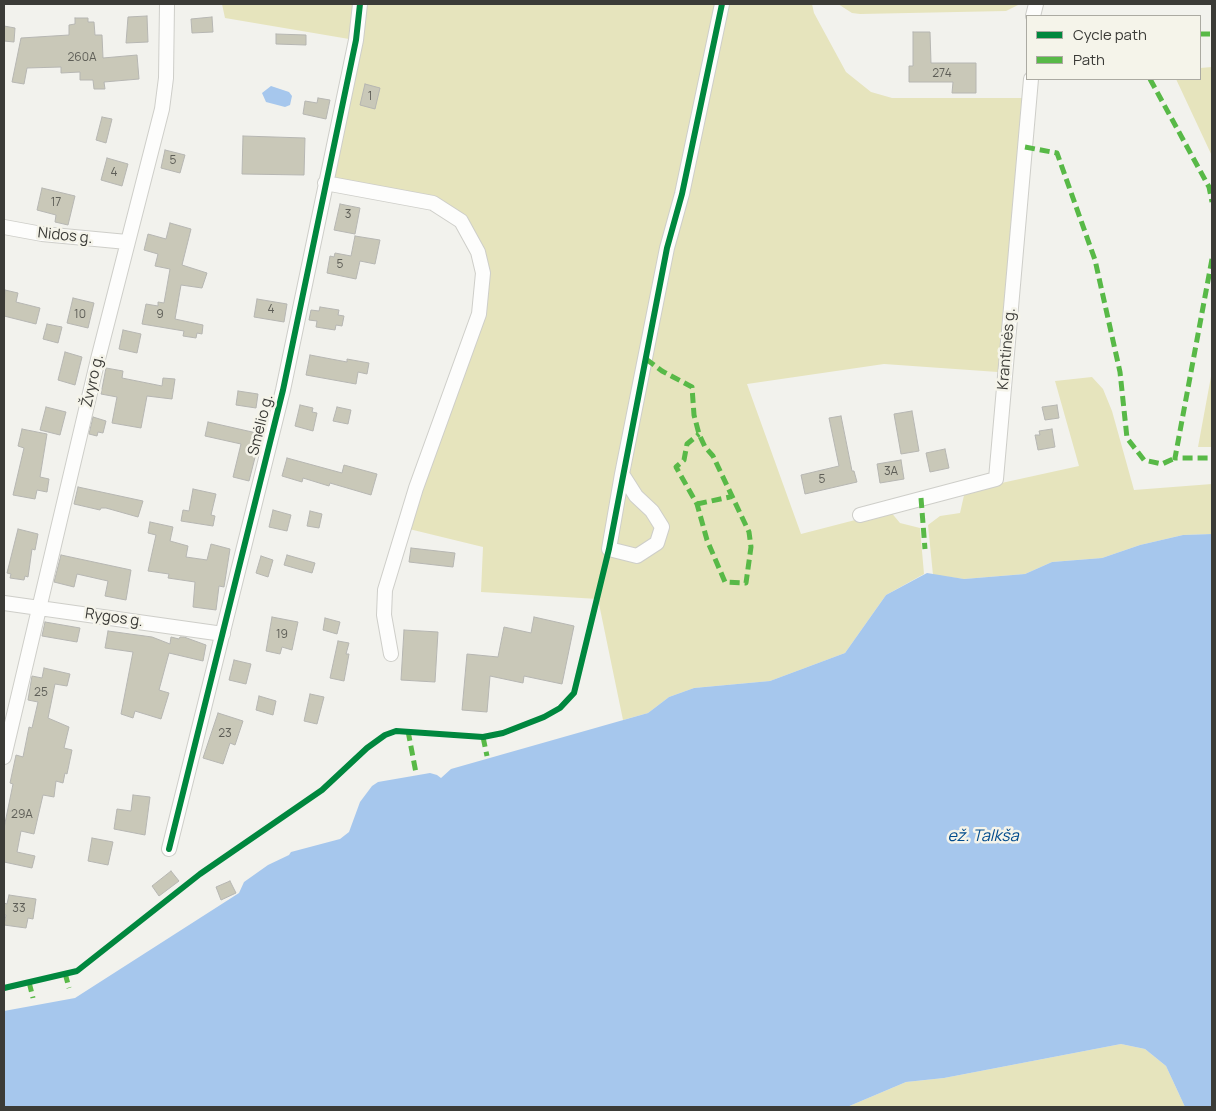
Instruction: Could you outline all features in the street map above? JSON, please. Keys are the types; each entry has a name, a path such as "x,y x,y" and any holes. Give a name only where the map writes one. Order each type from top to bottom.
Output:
{"street":[{"name":"Žvyro g.","path":"4,757 127,242 162,109 166,78 167,4"},
{"name":"Smėlio g.","path":"169,848 224,634 283,390 354,50 360,4"},
{"path":"622,474 636,496 652,511 662,527 657,543 637,556 610,549 622,474 667,248 682,194 722,4"},
{"name":"Krantinės g.","path":"860,515 996,479 1031,80"},
{"path":"325,183 434,203 461,222 478,252 483,273 479,314 416,488 385,590 384,615 391,654"},
{"name":"Nidos g.","path":"4,227 42,234 127,242"},
{"name":"Rygos g.","path":"4,603 224,634"}],"shaded area":[{"path":"222,4 812,4 814,13 846,72 871,92 892,98 1022,98 998,372 884,364 747,384 801,534 890,511 900,523 920,528 924,574 886,595 845,653 770,681 694,688 669,697 648,713 623,720 598,599 481,592 483,547 405,528 479,314 483,273 461,221 433,203 325,183 355,40 225,18"},
{"path":"838,4 1020,4 1006,11 860,14 852,13"},
{"path":"1212,67 1212,156 1176,80 1201,80 1201,68"},
{"path":"1212,371 1212,447 1198,447"},
{"path":"1092,377 1103,389 1112,411 1134,490 1212,484 1212,534 1183,535 1140,545 1102,558 1052,562 1025,574 964,579 933,575 928,525 940,516 960,513 965,491 1079,466 1055,381"},
{"path":"1121,1044 1145,1049 1166,1066 1185,1107 847,1107 906,1082 944,1078"}],"water":[{"path":"271,86 289,92 292,96 290,105 285,107 266,102 262,93"},
{"name":"ež. Talkša","path":"1212,534 1212,1107 1185,1107 1166,1066 1145,1049 1121,1044 944,1078 906,1082 847,1107 4,1107 4,1011 75,998 239,893 244,882 268,865 289,855 291,852 340,839 349,832 360,802 372,786 378,782 430,773 441,778 451,769 648,713 669,697 694,688 770,681 845,653 886,595 927,573 964,579 1025,574 1052,562 1102,558 1140,545 1183,535"}],"building":[{"path":"147,16 148,42 126,43 128,17"},
{"path":"212,17 213,32 192,33 191,19"},
{"path":"75,18 88,18 88,22 94,22 95,35 102,35 103,58 137,55 139,79 104,82 105,89 94,89 93,80 80,80 80,72 61,73 61,67 27,68 24,84 12,82 21,38 69,35 69,25 75,24"},
{"path":"4,26 15,28 14,42 4,41"},
{"path":"913,32 930,32 931,63 976,63 976,93 952,93 953,82 909,82 909,66 913,66"},
{"path":"276,34 306,35 306,45 276,44"},
{"path":"365,84 380,88 375,109 360,105"},
{"path":"318,98 330,100 326,119 303,114 305,101 317,103"},
{"path":"102,117 112,119 106,143 96,140"},
{"path":"243,136 305,138 304,175 242,174"},
{"path":"165,150 185,155 180,173 161,168"},
{"path":"107,158 128,164 122,186 101,180"},
{"path":"42,188 75,196 68,225 55,222 56,215 37,210"},
{"path":"340,204 360,208 355,234 334,230"},
{"path":"170,223 191,229 182,265 207,273 202,288 181,285 175,319 203,325 202,334 197,333 196,338 183,336 184,331 142,324 146,304 158,306 158,302 164,303 170,269 155,266 158,254 144,250 148,234 166,239"},
{"path":"355,236 380,240 375,264 360,261 356,279 327,273 330,256 334,257 335,253 351,256"},
{"path":"5,290 18,293 16,302 40,308 36,324 4,316"},
{"path":"73,298 94,303 88,328 67,323"},
{"path":"257,299 287,304 284,322 254,317"},
{"path":"320,307 339,310 338,315 344,316 342,326 336,325 335,330 316,327 317,321 309,320 311,310 319,311"},
{"path":"47,324 62,327 58,343 43,339"},
{"path":"123,330 141,334 137,353 119,349"},
{"path":"65,352 82,357 75,385 58,380"},
{"path":"310,355 347,362 347,359 369,363 367,374 358,372 356,384 306,375"},
{"path":"106,368 123,371 122,378 162,386 163,378 175,379 172,399 147,396 141,428 112,423 117,397 101,394"},
{"path":"238,391 258,394 256,408 236,405"},
{"path":"300,405 313,408 312,412 317,413 313,431 295,426"},
{"path":"1057,405 1059,418 1045,420 1042,407"},
{"path":"46,407 66,412 60,435 40,430"},
{"path":"337,407 351,410 348,424 333,421"},
{"path":"912,411 919,451 901,454 894,414"},
{"path":"841,416 852,471 854,471 857,482 805,494 801,475 839,466 829,418"},
{"path":"93,417 106,421 103,433 98,432 97,436 89,434"},
{"path":"208,422 261,434 249,481 233,477 241,444 205,436"},
{"path":"22,429 47,434 40,477 49,479 47,492 37,490 35,499 13,495 24,448 18,446"},
{"path":"1052,429 1055,447 1038,450 1035,435 1040,435 1039,431"},
{"path":"945,449 949,468 930,472 926,453"},
{"path":"287,458 342,473 344,465 377,474 371,495 330,483 329,486 303,478 302,482 282,476"},
{"path":"901,460 904,479 880,483 877,464"},
{"path":"78,487 143,501 138,517 106,508 101,508 100,510 74,504"},
{"path":"193,489 216,494 211,515 215,516 213,526 181,521 183,510 189,511"},
{"path":"273,510 291,515 287,531 269,527"},
{"path":"310,511 322,514 319,528 307,526"},
{"path":"150,522 173,527 170,541 188,546 186,557 207,560 211,544 230,549 224,587 219,586 216,610 193,607 195,582 168,578 169,574 148,571 156,535 148,533"},
{"path":"18,529 38,534 35,550 32,549 28,577 25,576 24,580 10,578 11,574 7,573"},
{"path":"411,548 455,553 453,567 409,562"},
{"path":"61,555 131,570 126,600 105,596 108,581 77,574 74,587 54,582"},
{"path":"287,555 315,563 312,573 284,565"},
{"path":"261,556 273,560 268,577 256,573"},
{"path":"272,617 298,622 292,650 282,647 280,654 266,651"},
{"path":"534,617 574,626 562,684 524,676 523,683 490,676 487,712 462,710 467,654 498,657 504,627 531,633"},
{"path":"325,618 340,622 337,634 323,630"},
{"path":"45,622 80,628 77,642 42,636"},
{"path":"404,630 438,632 435,682 401,680"},
{"path":"108,631 152,637 170,644 171,637 179,639 184,637 206,645 203,661 169,653 159,690 169,693 161,719 135,711 133,718 121,714 133,652 105,648"},
{"path":"338,641 349,643 346,654 349,654 344,681 330,678"},
{"path":"234,660 251,664 246,684 229,680"},
{"path":"44,668 70,674 67,686 55,684 48,718 69,727 64,748 72,750 67,774 65,773 63,783 56,781 54,797 43,795 34,834 21,831 17,852 35,856 32,868 4,862 4,828 13,784 10,783 16,755 23,757 29,727 32,728 38,702 28,700 32,676 42,678"},
{"path":"310,694 324,697 317,724 304,721"},
{"path":"259,696 276,701 273,715 256,710"},
{"path":"218,713 243,721 235,745 230,743 223,764 203,758"},
{"path":"133,795 150,797 145,835 114,829 117,809 131,811"},
{"path":"92,838 113,842 108,865 88,861"},
{"path":"171,871 179,881 159,896 152,886"},
{"path":"230,881 236,893 221,900 216,887"},
{"path":"9,895 36,899 33,919 28,918 26,928 4,925 6,915 4,915 4,903 7,904"}],"marked path":[{"path":"1201,34 1212,34"},
{"path":"1151,80 1209,187 1212,202"},
{"path":"1025,147 1057,153 1095,260 1120,372 1127,438 1144,460 1162,464 1175,458"},
{"path":"1212,259 1175,458 1212,458"},
{"path":"646,359 662,371 692,387 694,415 699,434 705,447 713,456 749,532 751,547 746,583 725,582 707,540 697,504 676,467 684,460 687,444 699,434"},
{"path":"697,504 730,497"},
{"path":"921,498 925,549"},
{"path":"408,731 416,773"},
{"path":"483,737 487,756"},
{"path":"65,973 69,988"},
{"path":"29,982 33,998"}],"cycle path":[{"path":"169,849 283,390 356,40 360,4"},
{"path":"4,988 77,971 200,874 322,790 367,748 385,735 396,731 483,737 503,733 544,717 560,708 574,693 609,549 667,248 682,194 722,4"}]}
